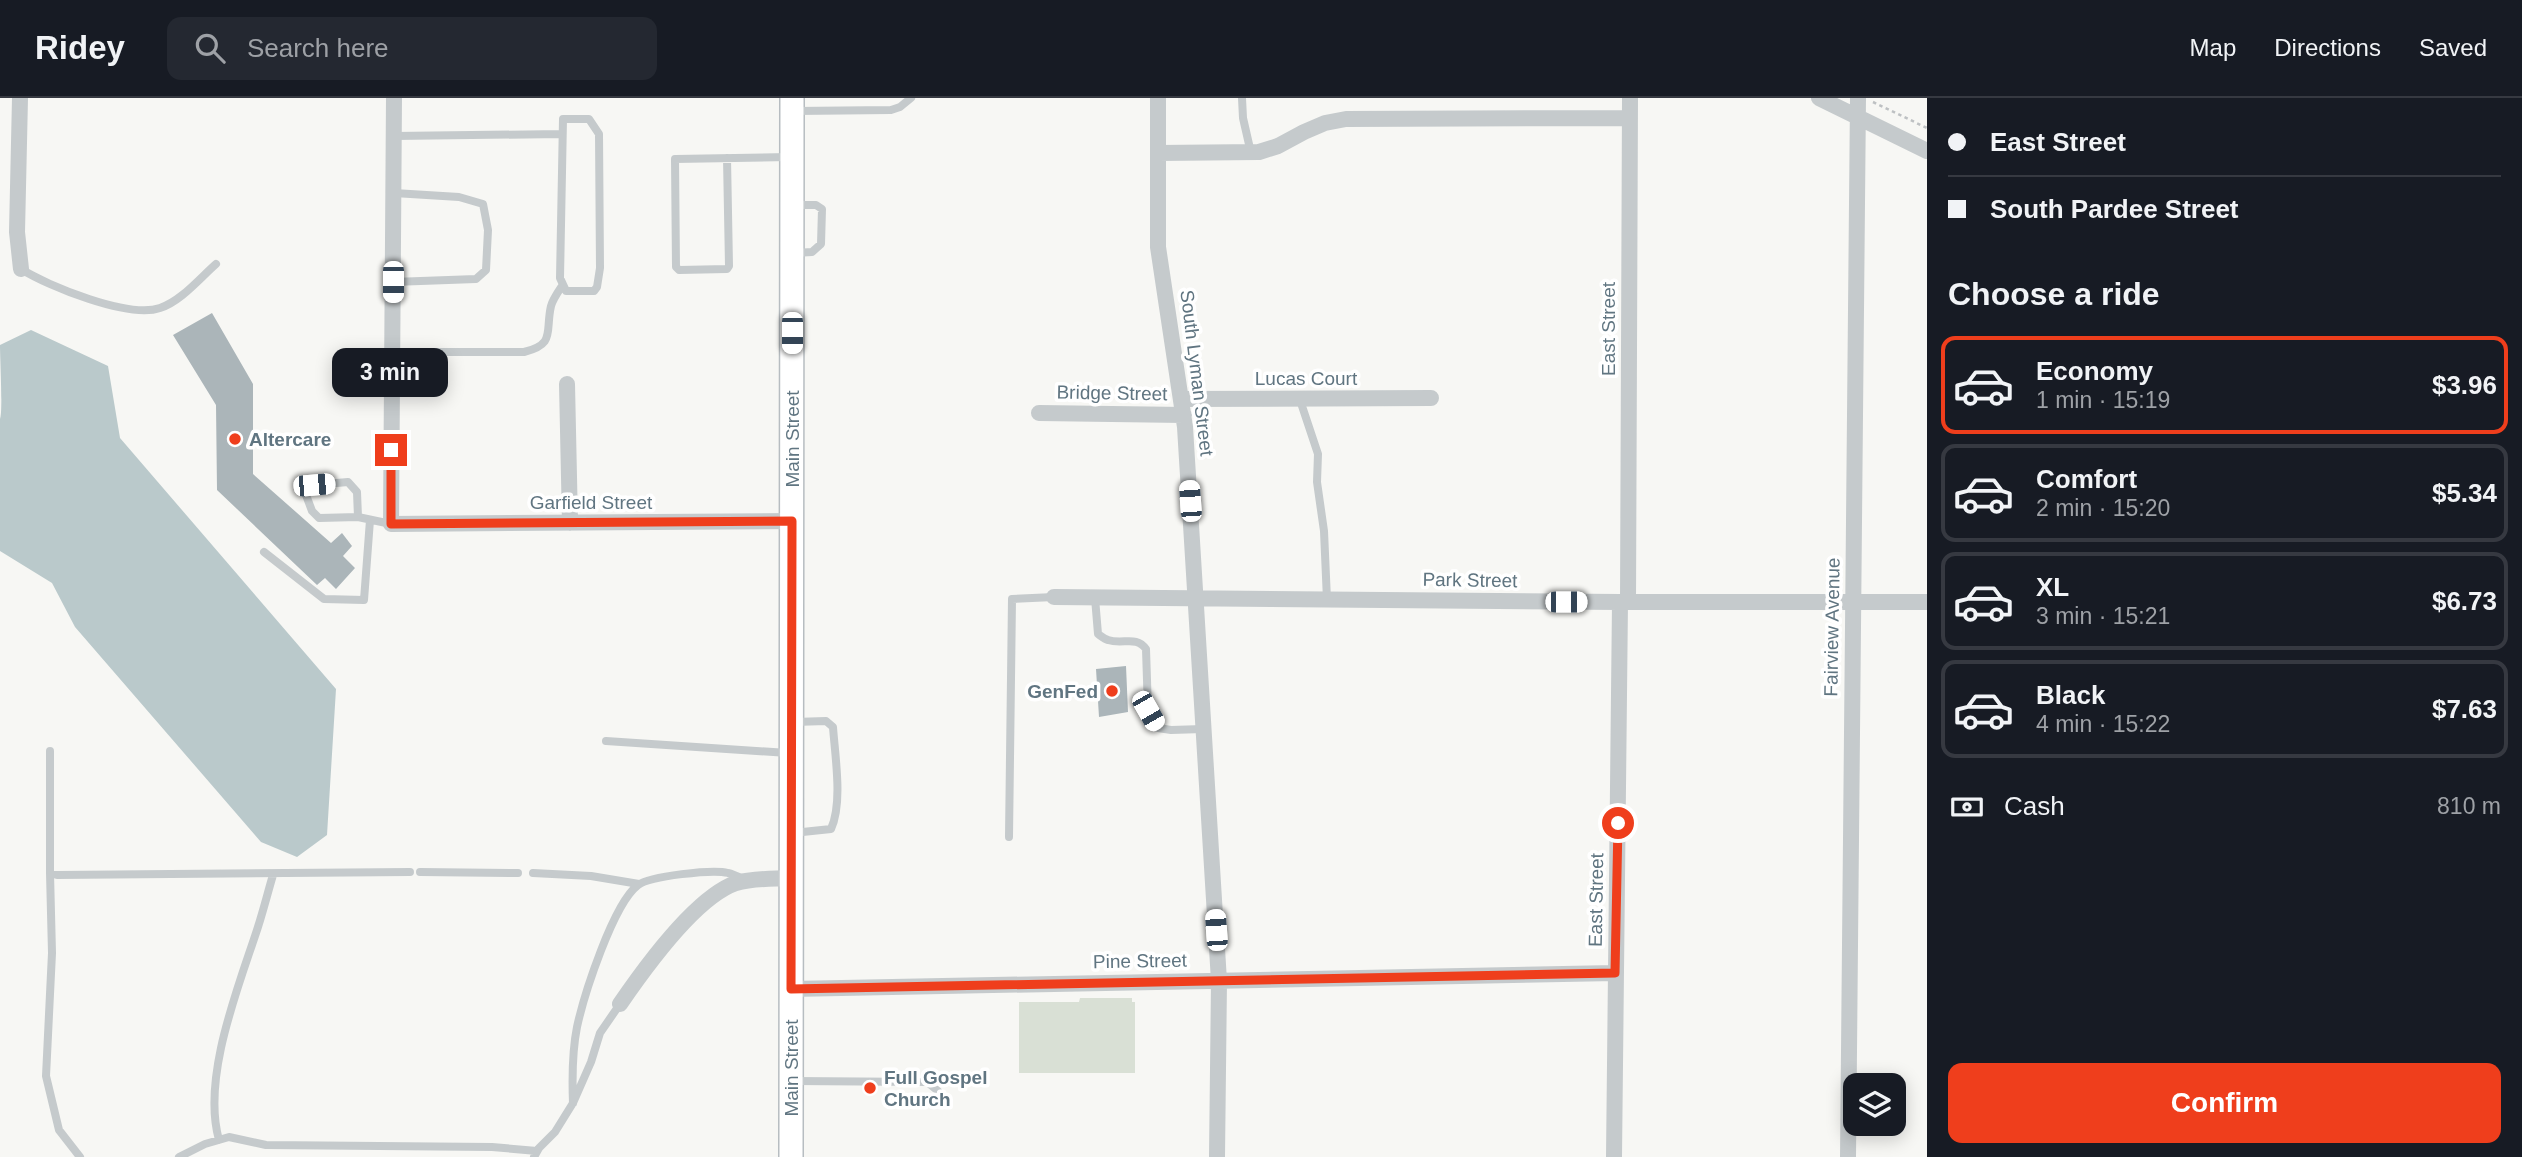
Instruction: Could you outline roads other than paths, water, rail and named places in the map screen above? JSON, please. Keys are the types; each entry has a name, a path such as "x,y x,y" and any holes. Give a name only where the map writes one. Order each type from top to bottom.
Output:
{"main road":[{"name":"Main Street","path":"791,1157 792,104"}],"street":[{"path":"20,98 17,232 21,269"},
{"path":"391,524 394,98"},
{"name":"South Lyman Street","path":"1158,98 1158,247 1182,407 1219,981 1217,1157"},
{"name":"East Street","path":"1614,1157 1630,98"},
{"path":"1819,98 1927,152"},
{"name":"Fairview Avenue","path":"1848,1157 1858,98"},
{"path":"1158,153 1251,153 1278,146 1325,123 1346,120 1630,118"},
{"path":"567,384 570,523"},
{"name":"Lucas Court","path":"1182,407 1300,400 1431,398"},
{"name":"Bridge Street","path":"1039,413 1182,407"},
{"name":"Garfield Street","path":"391,524 792,521"},
{"name":"Park Street","path":"1054,597 1624,603 1927,602"},
{"path":"620,1003 660,950 685,922 718,892 748,880 790,878"},
{"name":"Pine Street","path":"791,989 1615,973"}],"lane":[{"path":"792,104 891,110 911,98"},
{"path":"1242,98 1243,118 1251,153"},
{"path":"563,119 589,119 599,134 600,268 594,291 566,291 562,286 562,134 563,119"},
{"path":"394,136 562,134"},
{"path":"727,158 729,266 727,270 679,270 676,267 675,159 792,156"},
{"path":"393,282 476,279 486,270 488,230 483,204 458,197 394,193"},
{"path":"21,269 39,280 81,297 135,310 157,310 171,303 215,264"},
{"path":"392,352 524,352 539,348 548,337 551,303 562,286"},
{"path":"1300,400 1318,454 1317,482 1324,531 1327,600"},
{"path":"358,517 357,492 348,482 314,485 306,495 312,511 319,518 358,517 391,524"},
{"path":"264,552 324,599 364,600 370,520"},
{"path":"1009,837 1012,599 1054,597"},
{"path":"1095,598 1098,634 1109,640 1135,640 1142,643 1146,649 1148,711 1158,728 1203,729"},
{"path":"790,833 831,829 835,820 836,799 833,727 826,722 791,722"},
{"path":"606,741 791,753"},
{"path":"50,751 52,953 46,1076 59,1130 80,1157"},
{"path":"533,873 591,876 639,884 675,874 727,872 748,880"},
{"path":"50,873 519,873"},
{"path":"219,1140 215,1124 216,1085 225,1034 235,989 255,936 273,875"},
{"path":"573,1102 572,1065 578,1026 602,950 622,905 639,884"},
{"path":"179,1157 205,1144 229,1137 266,1145 479,1147 536,1154 555,1132 573,1102 591,1062 600,1033 620,1003"},
{"path":"791,1081 927,1082 938,1091 942,1099"}],"place":[{"name":"Altercare","path":"235,439"},
{"name":"GenFed","path":"1112,691"},
{"name":"Full Gospel Church","path":"870,1088"}]}
